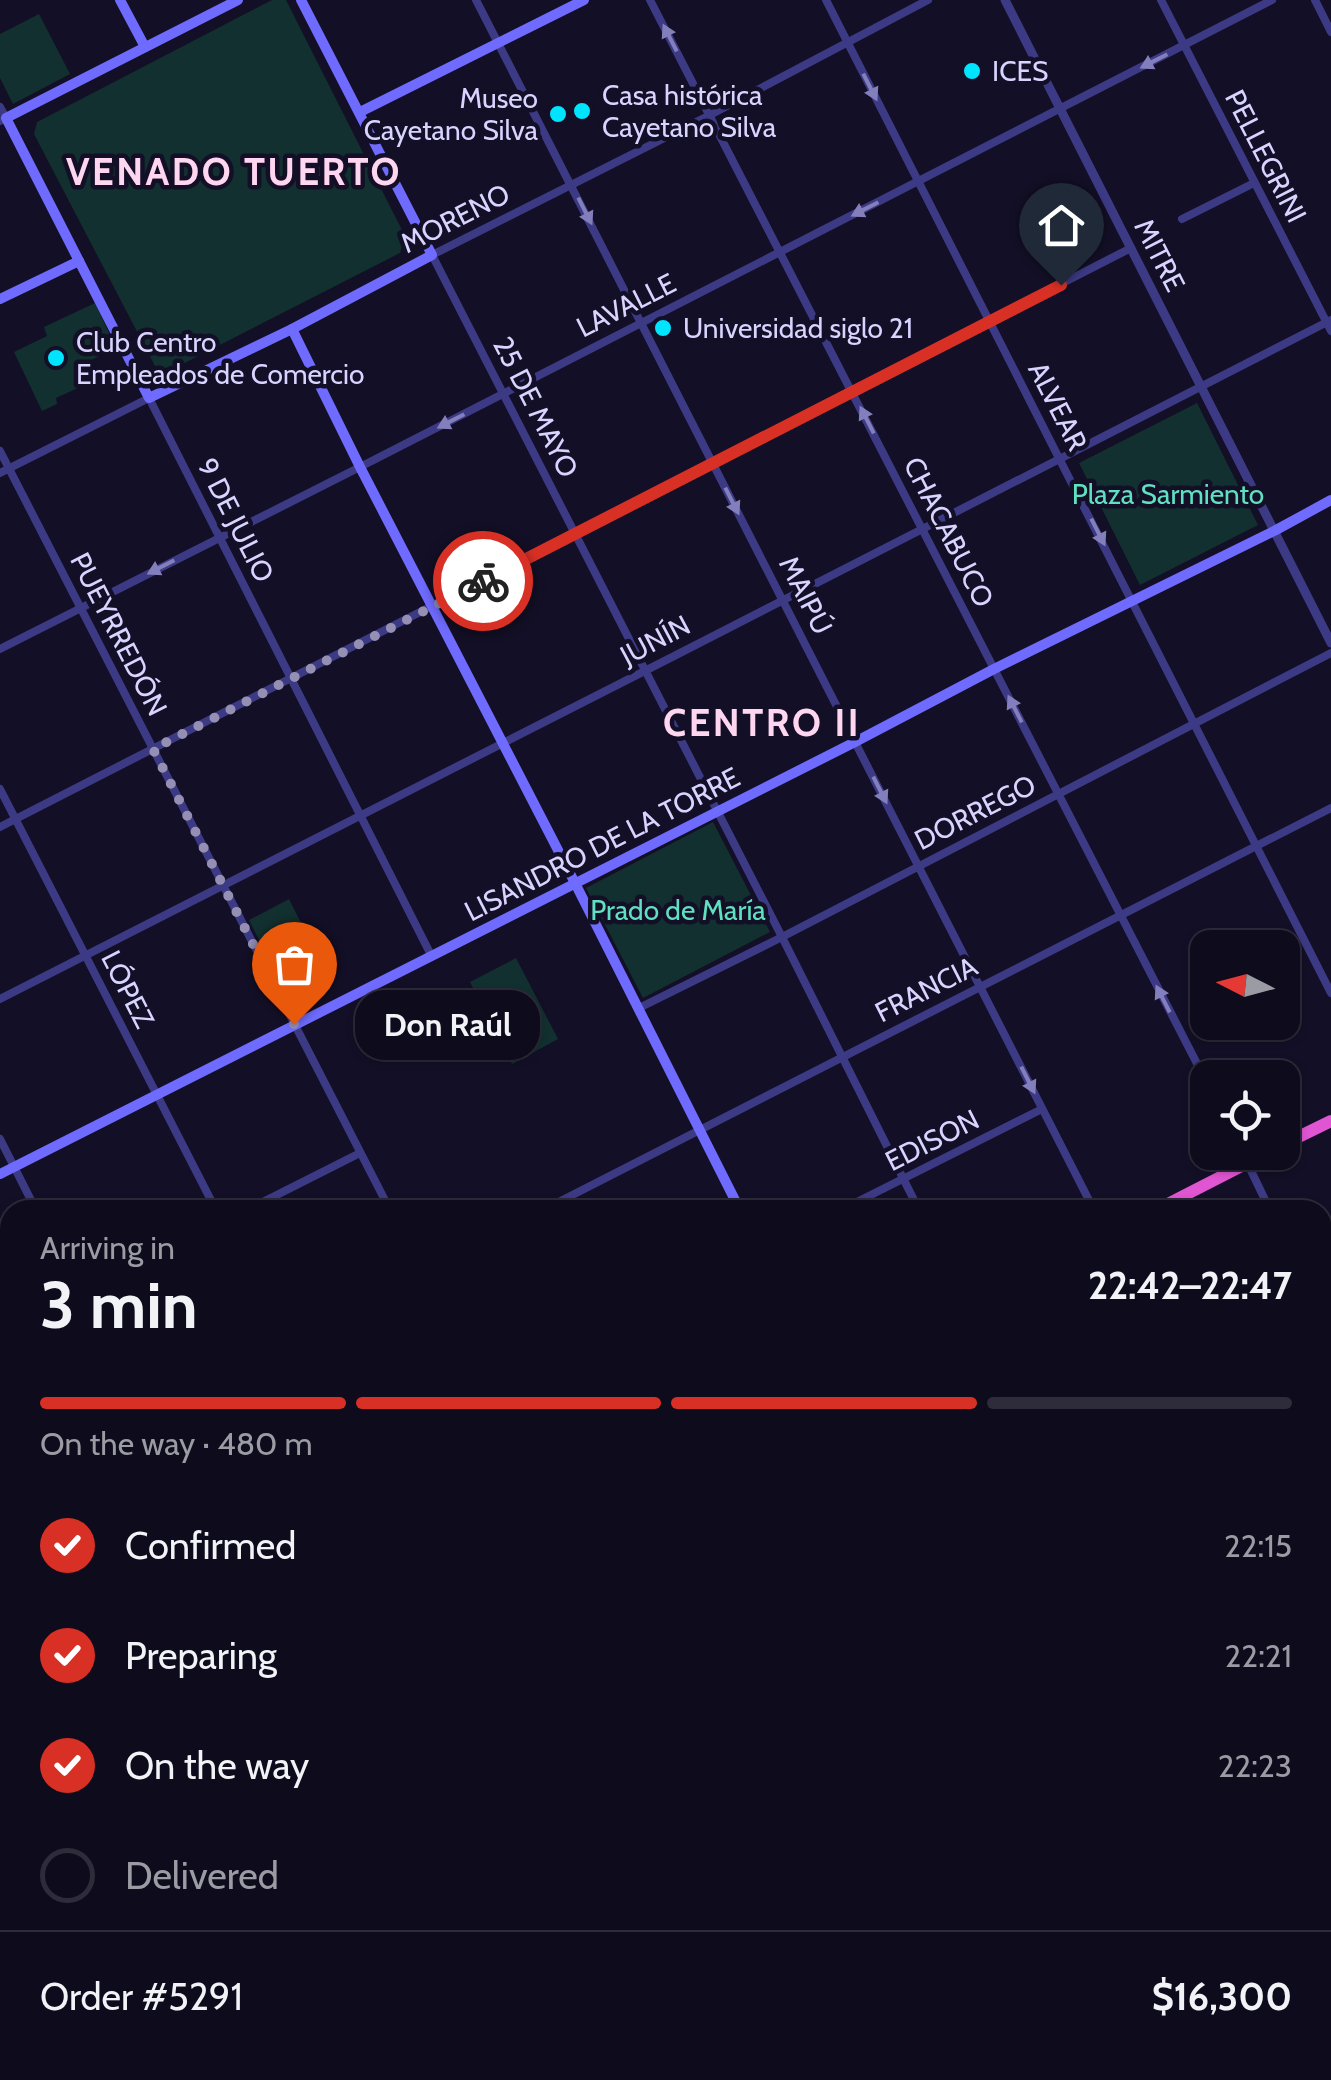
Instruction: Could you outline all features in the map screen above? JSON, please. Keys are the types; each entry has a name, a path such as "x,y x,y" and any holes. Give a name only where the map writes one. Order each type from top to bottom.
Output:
{"highway":[{"path":"1300,1136 1331,1120"},
{"path":"1173,1200 1224,1170"}],"main road":[{"path":"120,0 145,47"},
{"path":"3,120 238,0"},
{"name":"25 DE MAYO","path":"301,0 432,255"},
{"path":"360,112 584,0"},
{"name":"9 DE JULIO","path":"3,120 150,398"},
{"name":"MORENO","path":"150,398 432,255"},
{"path":"0,299 79,261"},
{"path":"292,328 735,1200"},
{"name":"LISANDRO DE LA TORRE","path":"0,1174 1331,500"}],"street":[{"name":"MAIPÚ","path":"476,0 1089,1200"},
{"name":"CHACABUCO","path":"650,0 1195,1060"},
{"name":"ALVEAR","path":"826,0 1331,993"},
{"name":"MORENO","path":"432,255 928,0"},
{"name":"MITRE","path":"1005,0 1331,643"},
{"name":"PELLEGRINI","path":"1161,0 1330,324"},
{"name":"LAVALLE","path":"0,648 1272,0"},
{"path":"1314,0 1331,32"},
{"name":"9 DE JULIO","path":"0,106 3,120"},
{"path":"1182,219 1254,183"},
{"path":"0,827 1131,248"},
{"name":"25 DE MAYO","path":"432,255 915,1200"},
{"name":"JUNÍN","path":"0,999 1201,386 1330,324"},
{"name":"MORENO","path":"4,470 150,398"},
{"name":"9 DE JULIO","path":"150,398 430,955"},
{"name":"PUEYRREDÓN","path":"0,452 4,470 80,608 385,1200"},
{"name":"DORREGO","path":"639,1008 1331,654"},
{"name":"LÓPEZ","path":"0,789 211,1200"},
{"name":"FRANCIA","path":"573,1200 700,1130 1331,808"},
{"name":"EDISON","path":"862,1200 1042,1109"},
{"path":"0,1139 31,1200"},
{"path":"267,1200 360,1153"},
{"path":"1251,1170 1265,1200"}],"green space":[{"path":"272,0 286,0 405,236 400,253 165,373 156,368 34,134 37,122"},
{"path":"39,14 70,74 13,104 0,78 0,34"},
{"name":"Club Centro Empleados de Comercio","path":"95,303 116,348 83,364 91,382 56,398 57,404 42,411 14,352 47,336 44,327"},
{"name":"Plaza Sarmiento","path":"1197,403 1258,525 1140,585 1079,463"},
{"name":"Prado de María","path":"713,822 770,932 643,998 586,888"},
{"path":"289,899 304,929 264,950 249,920"},
{"path":"516,958 558,1039 512,1064 470,982"}],"way so far":[{"path":"294,1024 153,749 483,581"}],"place":[{"name":"ICES","path":"972,71"},
{"name":"Casa histórica Cayetano Silva","path":"582,111"},
{"name":"Museo Cayetano Silva","path":"558,114"},
{"name":"Universidad siglo 21","path":"663,328"},
{"name":"Club Centro Empleados de Comercio","path":"56,358"},
{"name":"Don Raúl","path":"294,1024"}],"district":[{"name":"VENADO TUERTO","path":"234,172"},
{"name":"CENTRO II","path":"762,723"}],"route":[{"path":"483,581 1061,285"}]}
